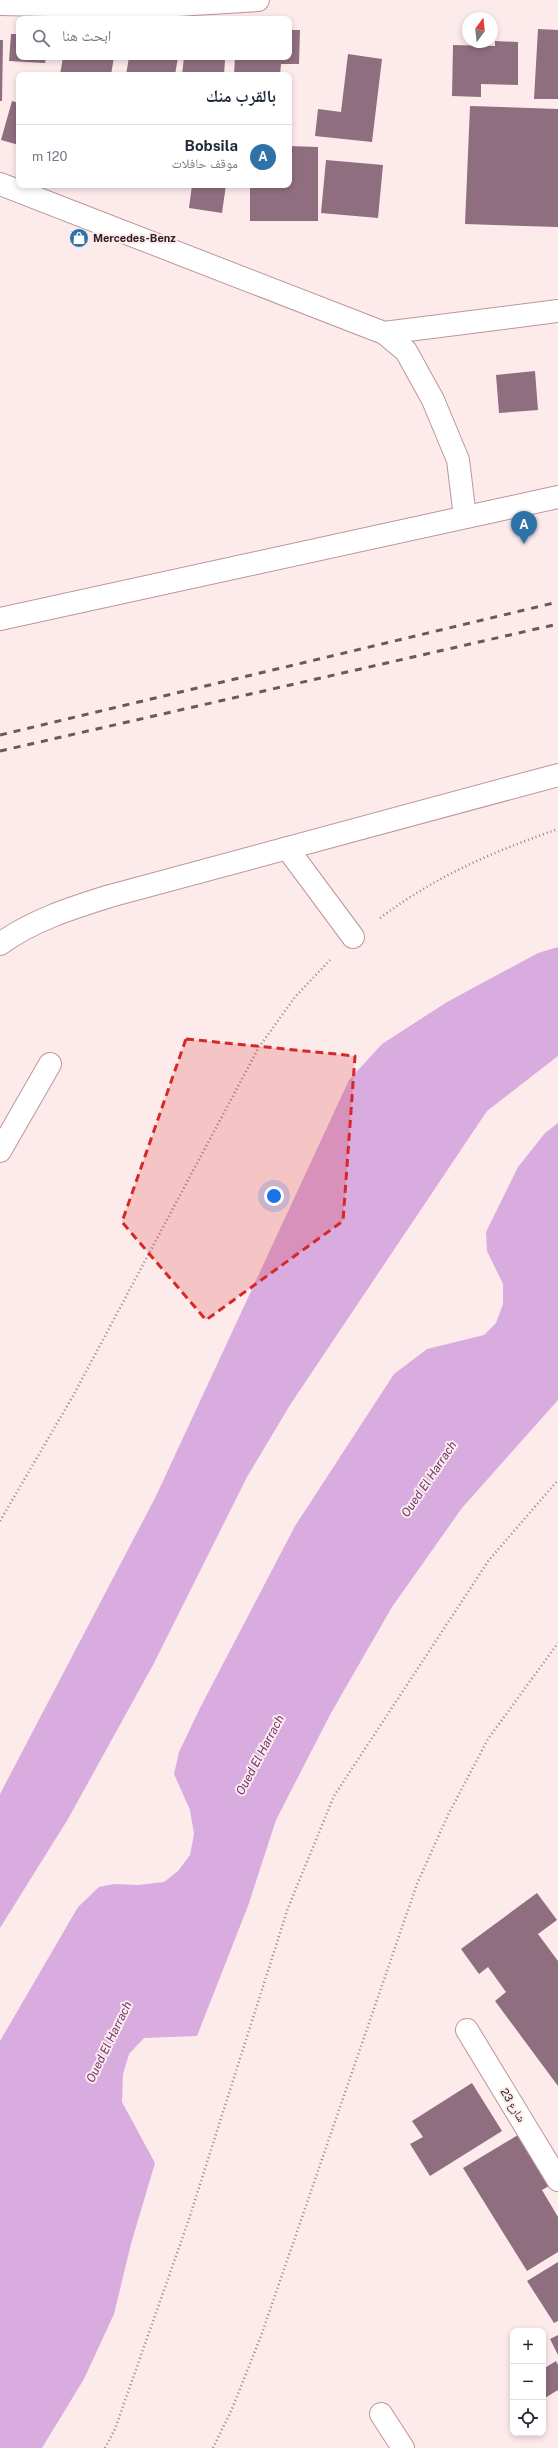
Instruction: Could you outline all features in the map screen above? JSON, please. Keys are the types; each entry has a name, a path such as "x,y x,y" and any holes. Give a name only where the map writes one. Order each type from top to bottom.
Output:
{"street":[{"path":"0,4 144,3 258,0"},
{"path":"0,184 384,333 406,351 433,400 458,460 465,517"},
{"path":"384,333 558,311"},
{"path":"0,619 558,496"},
{"path":"0,944 14,934 59,912 110,896 558,775"},
{"path":"287,848 353,937"},
{"path":"0,1150 50,1064"},
{"name":"شارع 23","path":"467,2030 558,2180"},
{"path":"381,2414 403,2448"}],"path":[{"path":"0,1522 73,1396 259,1047 294,997 353,937 442,876 495,851 558,829"},
{"path":"105,2448 115,2429 188,2222 288,1908 334,1796 489,1560 558,1480"},
{"path":"213,2448 232,2409 261,2336 416,1884 448,1815 488,1739 558,1643"}],"highlighted area":[{"path":"186,1039 355,1056 343,1221 206,1320 122,1222"}],"water":[{"path":"558,947 558,1056 487,1111 290,1405 247,1477 153,1665 68,1819 0,1928 0,1794 156,1496 349,1080 382,1044 447,1002 538,953"},
{"name":"Oued El Harrach","path":"558,1123 558,1400 462,1508 392,1607 331,1713 276,1820 248,1906 197,2036 144,2038 129,2054 123,2074 122,2102 155,2163 131,2244 114,2314 84,2379 42,2448 0,2448 0,2041 78,1907 99,1887 114,1884 138,1885 164,1882 178,1871 190,1855 194,1834 190,1810 174,1774 179,1752 200,1708 295,1526 394,1374 427,1349 484,1335 496,1323 503,1304 503,1284 487,1251 486,1232 518,1167 545,1133"}],"building":[{"path":"538,29 558,30 558,99 534,99"},
{"path":"292,30 300,30 299,64 281,64 280,72 234,72 235,60 292,60"},
{"path":"11,34 16,34 16,60 46,60 45,63 9,61"},
{"path":"0,40 3,40 2,101 0,101"},
{"path":"498,41 518,42 518,85 481,84 481,97 452,96 453,45 462,45 462,48 498,48"},
{"path":"348,54 382,59 372,142 315,136 318,109 341,112"},
{"path":"62,60 114,60 112,72 60,72"},
{"path":"128,60 178,60 176,72 126,72"},
{"path":"184,60 225,60 224,72 182,72"},
{"path":"12,101 16,102 16,144 1,140"},
{"path":"470,106 558,109 558,227 465,224"},
{"path":"292,146 318,147 318,221 250,221 250,188 292,188"},
{"path":"326,160 383,165 378,218 321,213"},
{"path":"192,188 226,188 222,213 189,208"},
{"path":"535,371 538,410 499,413 496,375"},
{"path":"537,1893 557,1920 538,1934 558,1961 558,2086 495,2001 506,1992 488,1967 479,1974 461,1949"},
{"path":"472,2083 502,2131 430,2176 410,2144 423,2137 412,2121"},
{"path":"518,2135 549,2186 542,2190 558,2217 558,2252 527,2271 463,2168"},
{"path":"558,2262 558,2321 554,2323 527,2281"},
{"path":"558,2335 558,2355 550,2339"},
{"path":"556,2361 558,2365 558,2390 546,2397 546,2367"}],"railway":[{"path":"0,735 558,602"},
{"path":"0,751 558,624"}],"place":[{"name":"Mercedes-Benz","path":"79,238"},
{"name":"Bobsila","path":"524,544"}]}
